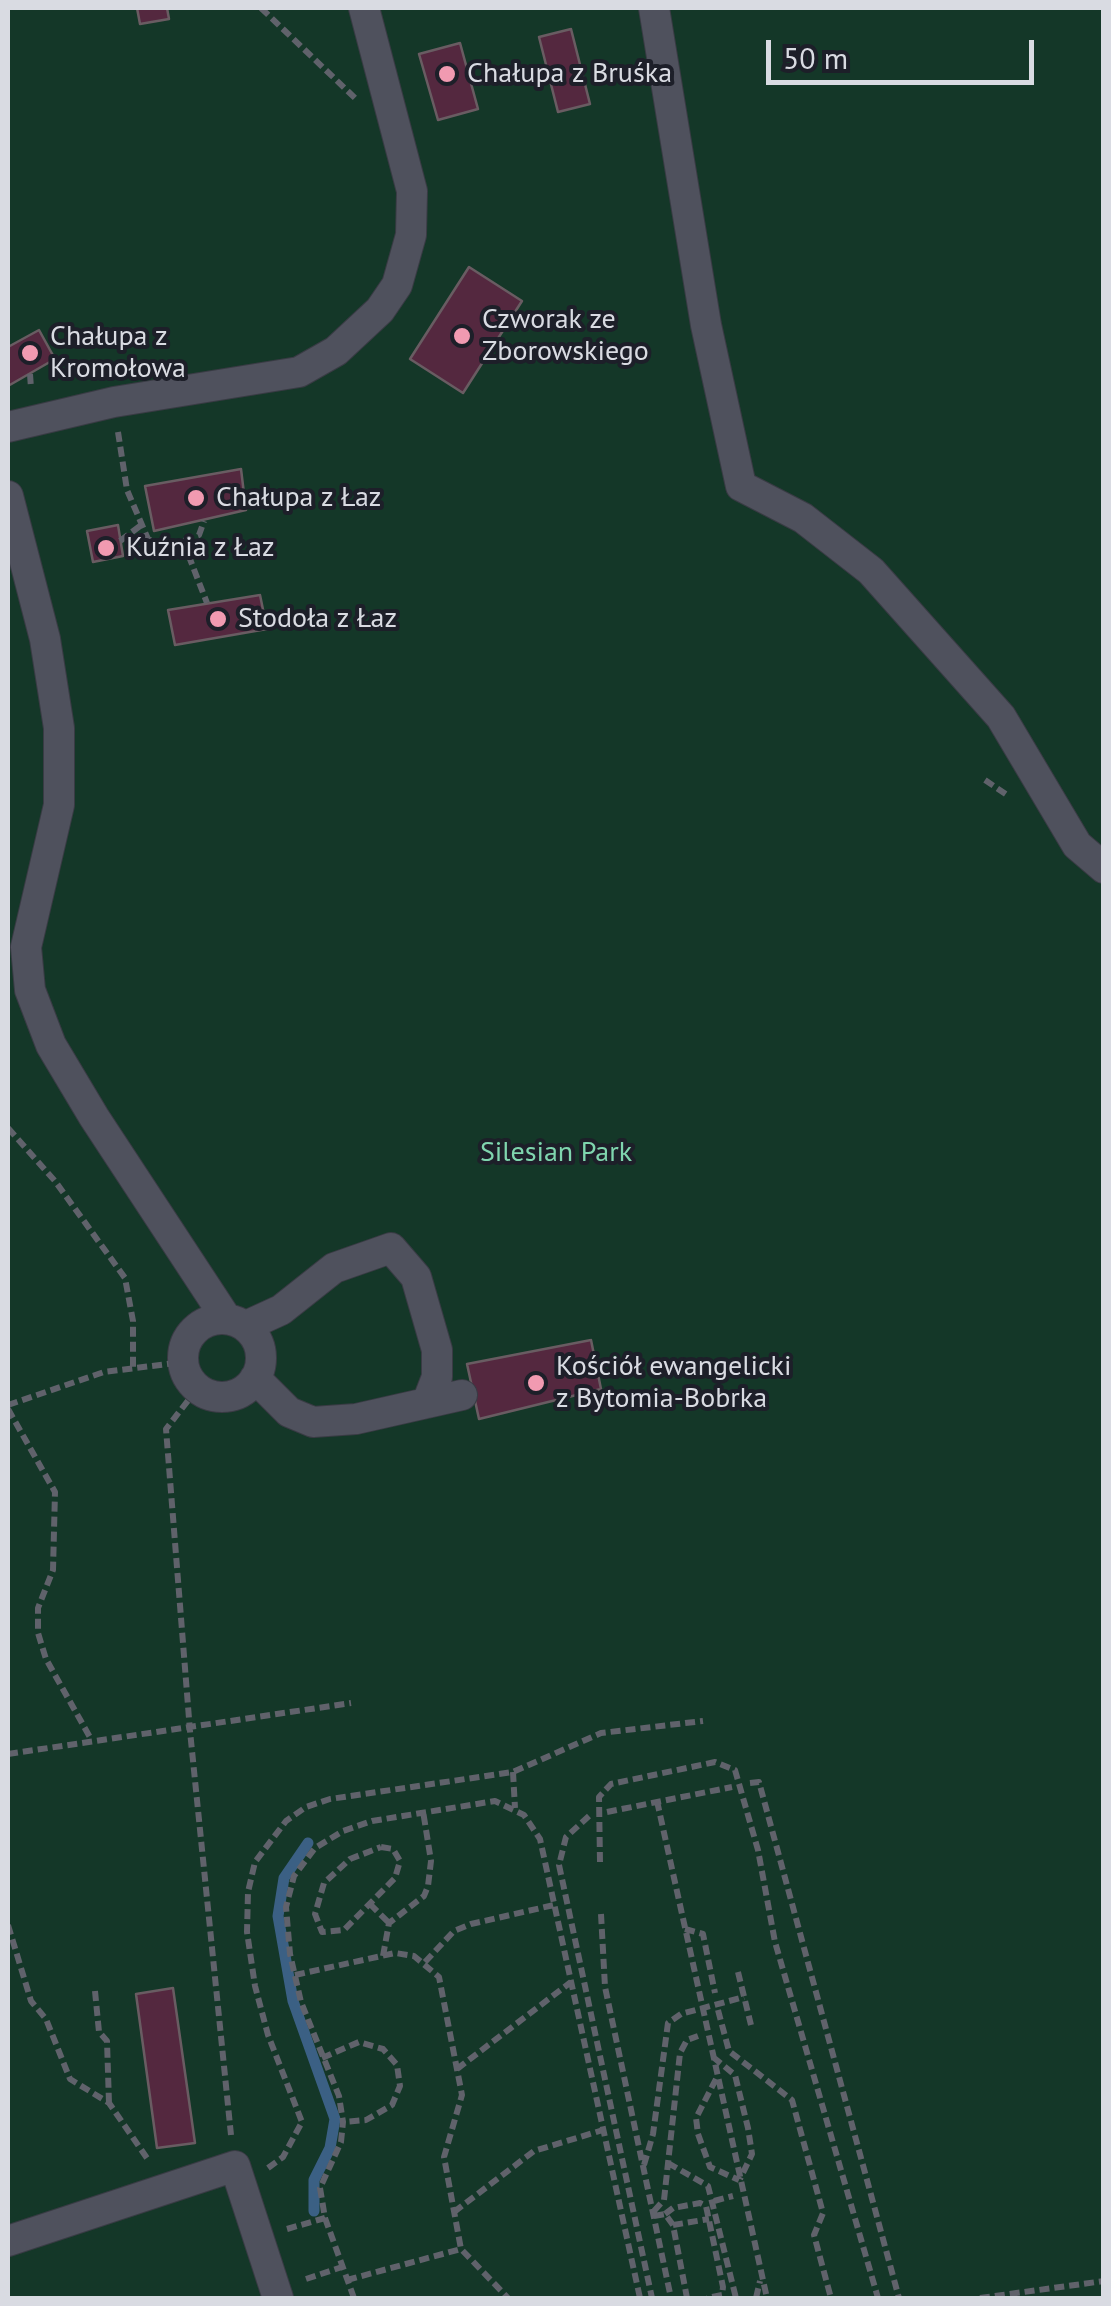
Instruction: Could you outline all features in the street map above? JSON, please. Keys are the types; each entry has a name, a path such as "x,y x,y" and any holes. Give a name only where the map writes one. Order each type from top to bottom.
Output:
{"street":[{"path":"8,427 114,402 299,372 336,352 380,310 397,284 412,236 412,191 364,8"},
{"path":"654,8 706,325 741,486 803,518 871,571 1001,716 1077,845 1104,868"},
{"path":"8,496 45,639 58,728 60,805 26,947 30,990 51,1046 85,1103 236,1322 260,1348 255,1378 230,1396 190,1376 182,1352 193,1331 203,1323 236,1322 262,1323 334,1268 391,1248 416,1277 437,1350 437,1376 428,1402"},
{"path":"255,1378 289,1412 313,1422 356,1418 462,1395"},
{"path":"8,2241 168,2188 237,2173 278,2298"}],"path":[{"path":"261,8 354,100 386,90"},
{"path":"114,402 128,490 148,538 164,546 184,541 198,536 204,521"},
{"path":"120,541 140,526"},
{"path":"184,541 208,602"},
{"path":"8,1128 55,1181 126,1278 133,1321 133,1368"},
{"path":"91,1739 46,1659 38,1632 38,1608 53,1570 55,1492 8,1406 104,1372 133,1368 190,1376 166,1430 189,1724 237,2173 262,2172 283,2156 302,2122 268,2035 248,1950 248,1892 260,1853 296,1813 330,1799 514,1772 601,1733 704,1720"},
{"path":"8,1754 350,1703"},
{"path":"600,1862 599,1797 611,1784 715,1762 735,1770 758,1850 774,1942 878,2298"},
{"path":"514,1772 515,1808"},
{"path":"750,1783 760,1782 899,2298"},
{"path":"606,1812 732,1787"},
{"path":"354,2298 325,2218 320,2188 338,2150 344,2122 339,2096 322,2058 295,1974 286,1907 294,1876 306,1858 343,1831 482,1800 515,1808 537,1831 640,2298"},
{"path":"656,1801 767,2298"},
{"path":"383,1956 389,1923 424,1896 428,1886 432,1861 422,1811"},
{"path":"590,1816 566,1837 559,1865 652,2298"},
{"path":"391,1848 400,1861 398,1872 370,1904 340,1933 326,1934 317,1924 318,1895 331,1874 361,1852 391,1848"},
{"path":"370,1904 389,1923"},
{"path":"425,1962 454,1931 554,1905"},
{"path":"601,1914 605,1988 672,2298"},
{"path":"8,1925 28,1980 31,2001 46,2019 70,2079 109,2102 168,2188"},
{"path":"685,1929 702,1934 715,1992"},
{"path":"295,1974 404,1954 425,1962 442,1984 462,2095 444,2157 454,2212 462,2249 508,2298"},
{"path":"738,1972 751,2025"},
{"path":"456,2069 571,1982"},
{"path":"95,1992 99,2032 107,2041 109,2102"},
{"path":"643,2166 653,2134 668,2023 744,1997"},
{"path":"718,2010 719,2031 729,2051 792,2100 823,2213 814,2235 831,2298"},
{"path":"654,2214 664,2200 680,2054 687,2040 698,2036"},
{"path":"322,2058 360,2042 383,2049 397,2065 400,2086 392,2105 366,2120 344,2122"},
{"path":"712,2057 735,2076 748,2128 752,2154 739,2180"},
{"path":"717,2078 702,2098 696,2118 698,2134 710,2167 739,2180"},
{"path":"454,2212 534,2151 603,2130"},
{"path":"668,2163 708,2186 736,2298"},
{"path":"714,2201 733,2196"},
{"path":"654,2214 700,2203 709,2218 723,2287 722,2295 707,2298"},
{"path":"665,2214 673,2225 687,2298"},
{"path":"290,2229 325,2218"},
{"path":"673,2225 709,2218"},
{"path":"347,2280 462,2249"},
{"path":"305,2279 342,2267"},
{"path":"756,2298 760,2280"},
{"path":"980,2298 1104,2281"}],"green space":[{"name":"Silesian Park","path":"8,8 1103,8 1103,2298 8,2298"}],"building":[{"path":"137,8 167,8 169,19 140,24"},
{"path":"571,29 590,104 558,112 539,37"},
{"name":"Chałupa z Bruśka","path":"460,43 478,109 438,120 419,54"},
{"name":"Czworak ze Zborowskiego","path":"469,267 522,301 463,393 410,359"},
{"name":"Chałupa z Kromołowa","path":"39,330 55,359 8,386 8,347"},
{"name":"Chałupa z Łaz","path":"241,469 246,510 154,531 145,486"},
{"name":"Kuźnia z Łaz","path":"118,525 123,556 93,562 87,531"},
{"name":"Stodoła z Łaz","path":"260,595 267,629 175,645 168,610"},
{"name":"Kościół ewangelicki z Bytomia-Bobrka","path":"591,1340 601,1389 479,1419 467,1364"},
{"path":"173,1988 195,2143 157,2148 136,1994"}],"waterway":[{"path":"308,1843 284,1878 278,1916 293,2001 335,2119 330,2148 314,2180 314,2211"}],"place":[{"name":"Chałupa z Bruśka","path":"447,74"},
{"name":"Czworak ze Zborowskiego","path":"462,336"},
{"name":"Chałupa z Kromołowa","path":"30,353"},
{"name":"Chałupa z Łaz","path":"196,498"},
{"name":"Kuźnia z Łaz","path":"106,548"},
{"name":"Stodoła z Łaz","path":"218,619"},
{"name":"Kościół ewangelicki z Bytomia-Bobrka","path":"536,1383"}]}
